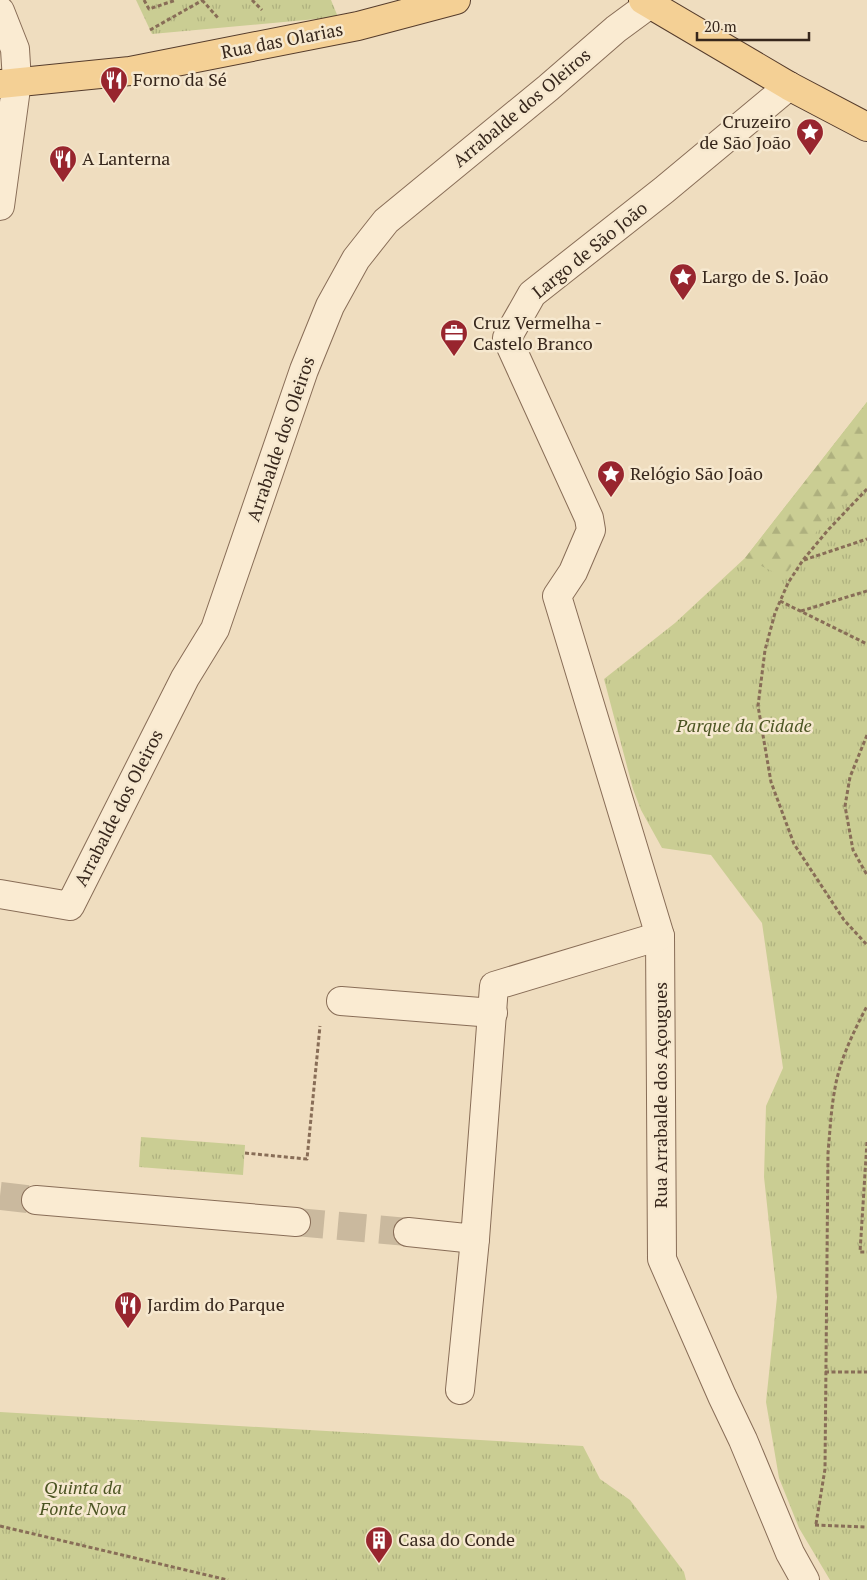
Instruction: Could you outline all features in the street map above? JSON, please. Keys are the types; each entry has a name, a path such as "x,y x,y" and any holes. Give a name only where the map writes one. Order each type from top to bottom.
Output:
{"main road":[{"name":"Rua das Olarias","path":"9,82 130,71 358,26 456,0"},
{"path":"647,2 789,86 867,127"}],"street":[{"name":"Arrabalde dos Oleiros","path":"0,894 70,906 185,678 215,629 304,370 330,306 356,259 386,221 548,88 647,2"},
{"path":"0,11 15,49 9,82 0,206"},
{"name":"Largo de São João","path":"557,596 573,572 591,530 589,518 507,338 532,294 664,190 789,86"},
{"name":"Rua Arrabalde dos Açougues","path":"557,596 660,936 662,1259 743,1440 790,1554 805,1580"},
{"path":"460,1390 475,1239 494,986 660,936"},
{"path":"341,1001 493,1013"},
{"path":"36,1200 296,1222"},
{"path":"408,1232 475,1239"}],"path":[{"path":"144,0 149,9 176,0"},
{"path":"150,30 202,0 220,20"},
{"path":"866,491 828,530 803,560 788,583 780,601 765,650 758,706 771,782 794,844 844,920 867,946"},
{"path":"803,560 867,539"},
{"path":"801,611 867,591"},
{"path":"780,601 866,642"},
{"path":"867,735 850,777 846,806 853,850 867,875"},
{"path":"245,1153 308,1159 322,1000 341,1001"},
{"path":"816,1524 824,1469 828,1153 831,1119 835,1087 851,1036 867,1006"},
{"path":"867,1142 860,1252 867,1252"},
{"path":"825,1372 867,1372"},
{"path":"790,1554 799,1528 816,1524 867,1527"},
{"path":"0,1526 228,1580"}],"green space":[{"path":"136,0 331,0 338,17 152,34"},
{"name":"Parque da Cidade","path":"867,402 867,1580 830,1580 799,1528 779,1478 766,1402 777,1297 764,1177 766,1106 783,1068 762,923 711,855 662,848 641,810 633,789 604,679 675,623 745,558"},
{"path":"867,402 867,477 833,511 784,577 745,558"},
{"path":"141,1137 245,1145 243,1175 139,1167"},
{"name":"Quinta da Fonte Nova","path":"0,1412 583,1446 600,1479 630,1500 684,1572 686,1580 0,1580"}],"tunnel":[{"path":"0,1196 36,1200"},
{"path":"296,1222 408,1232"}],"place":[{"name":"Forno da Sé","path":"114,104"},
{"name":"Cruzeiro de São João","path":"810,156"},
{"name":"A Lanterna","path":"63,183"},
{"name":"Largo de S. João","path":"683,301"},
{"name":"Cruz Vermelha - Castelo Branco","path":"454,357"},
{"name":"Relógio São João","path":"611,498"},
{"name":"Jardim do Parque","path":"128,1329"},
{"name":"Casa do Conde","path":"379,1564"}]}
